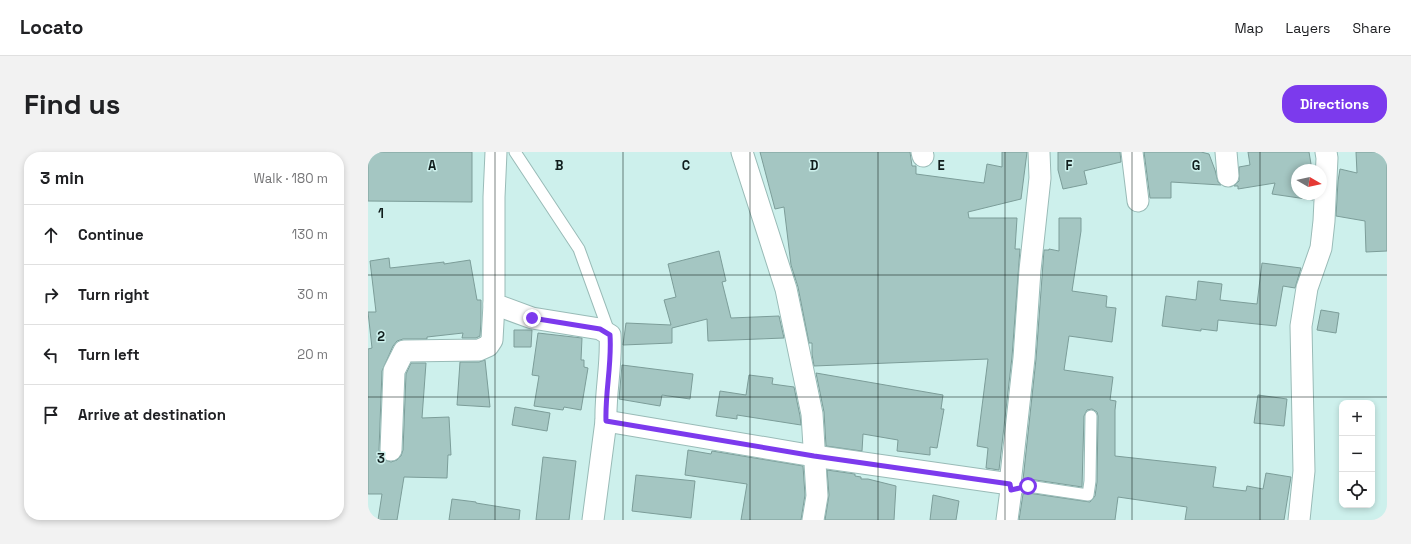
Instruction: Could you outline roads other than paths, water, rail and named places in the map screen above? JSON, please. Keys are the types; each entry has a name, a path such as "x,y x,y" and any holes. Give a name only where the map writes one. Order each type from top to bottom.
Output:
{"street":[{"path":"391,450 394,371 404,351 479,350 488,346 492,340 494,304 494,197 496,152"},
{"path":"742,152 786,289 812,414 817,496 813,520"},
{"path":"1007,520 1024,358 1030,270 1040,178 1039,152"},
{"path":"1132,152 1138,201"},
{"path":"1226,152 1228,176"},
{"path":"1299,520 1304,470 1301,326 1307,288 1321,248 1324,221 1326,152"},
{"path":"494,304 532,318 600,329 610,335 611,351 606,421 593,520"},
{"path":"606,421 1011,487"}],"lane":[{"path":"515,152 530,172 579,250 610,335"},
{"path":"1011,487 1028,486 1088,495 1090,481 1090,416"}]}
